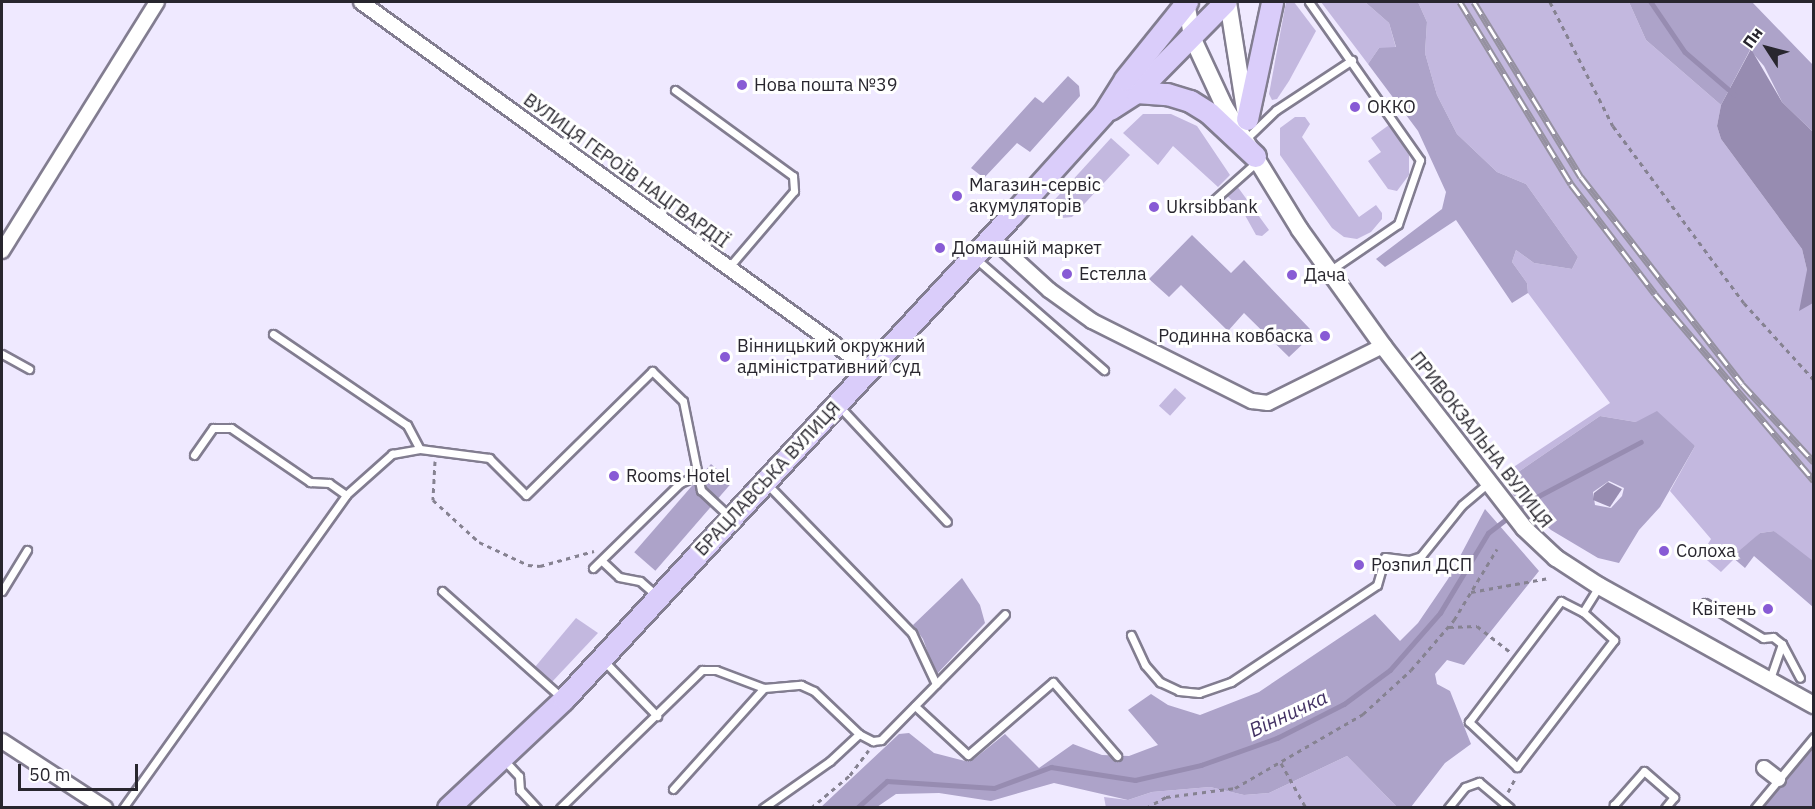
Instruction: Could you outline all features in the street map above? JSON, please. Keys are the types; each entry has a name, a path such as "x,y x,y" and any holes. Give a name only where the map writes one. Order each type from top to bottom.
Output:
{"main road":[{"name":"БРАЦЛАВСЬКА ВУЛИЦЯ","path":"448,807 564,699 766,483 1103,114 1125,79 1187,2"},
{"name":"БРАЦЛАВСЬКА ВУЛИЦЯ","path":"1103,114 1136,92 1226,2"},
{"path":"1248,127 1272,2"},
{"path":"1136,92 1167,94 1190,101 1209,113 1256,158"}],"street":[{"path":"3,247 157,2"},
{"name":"ВУЛИЦЯ ГЕРОЇВ НАЦГВАРДІЇ","path":"361,2 869,369"},
{"name":"ПРИВОКЗАЛЬНА ВУЛИЦЯ","path":"1187,2 1192,37 1224,106 1256,158 1329,271 1383,346 1512,515 1556,558 1599,586 1814,705"},
{"name":"ПРИВОКЗАЛЬНА ВУЛИЦЯ","path":"1226,2 1248,127 1256,158"},
{"path":"991,237 1048,290 1092,321 1252,401 1268,403 1383,346"},
{"path":"2,741 105,807"},
{"path":"1764,768 1778,779"}],"lane":[{"path":"1309,2 1352,60 1420,160 1398,224 1329,271"},
{"path":"1248,127 1352,60"},
{"path":"675,90 793,176 794,191 729,267"},
{"path":"1215,199 1256,158"},
{"path":"973,257 1104,370"},
{"path":"273,334 406,425 420,449"},
{"path":"2,354 29,369"},
{"path":"123,807 346,495 392,454 420,449 489,458 526,495 652,371 683,401 697,459 696,476 701,490 732,519"},
{"path":"838,404 947,522"},
{"path":"194,455 213,428 231,428 310,482 329,483 346,495"},
{"path":"593,568 680,483 696,476"},
{"path":"766,483 912,633 936,684"},
{"path":"1131,634 1145,665 1160,682 1179,691 1199,693 1231,682 1377,585 1385,557 1409,560 1421,556 1462,505 1488,483"},
{"path":"2,591 27,550"},
{"path":"602,561 619,577 639,581 659,597"},
{"path":"1583,612 1599,586"},
{"path":"442,591 564,699"},
{"path":"1561,601 1583,612 1614,640 1517,767 1468,722 1561,601"},
{"path":"1705,603 1763,638 1773,637 1782,644 1800,678"},
{"path":"560,807 657,716 702,670 716,670 764,688 801,685 814,691 859,734 873,741 881,740 1005,615"},
{"path":"1769,681 1782,644"},
{"path":"602,659 657,716"},
{"path":"915,706 968,755 1053,682 1117,756"},
{"path":"673,789 764,688"},
{"path":"763,807 830,761 859,734"},
{"path":"1755,807 1814,737"},
{"path":"502,759 519,776 520,790 537,807"},
{"path":"1616,807 1614,806 1644,771 1674,797 1665,807"},
{"path":"1448,807 1465,787 1479,782 1510,807"}],"path":[{"path":"1550,2 1613,126 1744,303 1814,380"},
{"path":"437,451 430,490 433,500 479,542 528,565 540,566 619,543"},
{"path":"1146,807 1166,797 1235,788 1363,714 1411,670 1448,627 1497,549"},
{"path":"1471,592 1549,578"},
{"path":"1448,627 1477,626 1518,658"},
{"path":"811,807 866,759 869,750 859,734"},
{"path":"1281,763 1306,807"}],"shaded area":[{"path":"1286,2 1294,2 1316,31 1289,81 1277,99 1272,100 1269,94"},
{"path":"1321,2 1365,2 1389,23 1396,48 1379,48 1368,64"},
{"path":"1365,2 1418,2 1427,22 1425,53 1437,95 1457,134 1497,172 1526,184 1578,257 1572,269 1534,263 1516,250 1512,262 1527,283 1528,293 1512,303 1456,220 1385,267 1376,259 1442,209 1446,192 1418,131 1368,64 1379,48 1396,47 1389,23"},
{"path":"1418,2 1629,2 1646,40 1721,105 1717,126 1721,139 1802,249 1807,270 1813,272 1812,563 1774,531 1760,533 1721,572 1701,555 1711,539 1670,491 1695,446 1636,422 1600,416 1505,481 1506,472 1610,403 1528,293 1527,283 1512,262 1516,250 1534,263 1572,269 1578,257 1526,184 1497,172 1457,134 1437,95 1425,53 1427,22"},
{"path":"1629,2 1752,2 1813,65 1813,132 1782,102 1764,66 1750,50 1721,105 1646,40"},
{"path":"1751,49 1782,102 1813,132 1813,303 1799,311 1807,270 1802,249 1721,139 1717,126 1721,105"},
{"path":"1068,76 1079,86 1080,96 1030,152 1017,143 984,178 971,168 1035,97 1043,103"},
{"path":"1143,114 1171,114 1197,126 1230,175 1218,187 1173,146 1158,165 1123,133"},
{"path":"1295,117 1305,117 1310,124 1302,137 1359,217 1376,205 1382,213 1382,219 1371,232 1357,239 1344,237 1332,228 1280,155 1280,128"},
{"path":"1389,125 1409,155 1409,175 1397,191 1388,189 1368,161 1381,152 1371,138"},
{"path":"1111,138 1130,155 1072,217 1062,218 1048,207"},
{"path":"1237,186 1269,230 1262,236 1256,235 1241,208 1227,196"},
{"path":"1192,235 1231,273 1244,260 1310,329 1307,340 1289,357 1244,313 1228,331 1181,285 1169,297 1149,279"},
{"path":"1175,388 1186,398 1170,416 1159,406"},
{"path":"1657,411 1695,446 1660,507 1639,530 1619,563 1598,558 1551,530 1513,495 1505,481 1600,416 1636,422","holes":["1609,481 1624,488 1622,496 1611,508 1595,505 1593,492"]},
{"path":"711,464 732,482 655,571 634,552"},
{"path":"1608,482 1622,489 1610,507 1593,500 1594,493"},
{"path":"1485,509 1539,571 1464,665 1447,660 1435,674 1437,684 1450,691 1471,744 1445,763 1411,807 1397,807 1347,756 1269,793 1244,795 1210,787 1152,792 1128,800 1054,783 991,801 939,793 896,794 877,807 820,808 899,734 909,733 934,753 965,761 974,759 1005,734 1039,768 1073,744 1102,755 1129,756 1158,745 1128,710 1151,694 1168,705 1200,715 1259,692 1375,614 1400,641 1418,623 1448,579"},
{"path":"1774,531 1813,561 1813,607 1754,556 1745,568 1732,557 1760,533"},
{"path":"962,578 980,605 985,623 936,675 923,639 913,625"},
{"path":"576,618 598,633 551,683 535,667"},
{"path":"1813,736 1813,807 1756,808"},
{"path":"1347,756 1397,807 1106,808 1104,797 1128,800 1152,792 1210,787 1244,795 1269,793"}],"waterway":[{"path":"1651,2 1685,52 1734,94"},
{"name":"Вінничка","path":"857,808 887,781 994,788 1051,767 1135,780 1201,765 1277,738 1344,704 1390,670 1440,613 1488,533 1531,500 1641,442"}],"railway":[{"path":"1460,2 1571,184 1655,294 1814,481"},
{"path":"1474,2 1581,177 1742,384 1814,462"}],"place":[{"name":"Нова пошта №39","path":"742,85"},
{"name":"ОККО","path":"1355,107"},
{"name":"Магазин-сервіс акумуляторів","path":"957,196"},
{"name":"Ukrsibbank","path":"1154,207"},
{"name":"Домашній маркет","path":"940,248"},
{"name":"Естелла","path":"1067,274"},
{"name":"Дача","path":"1292,275"},
{"name":"Родинна ковбаска","path":"1325,336"},
{"name":"Вінницький окружний адміністративний суд","path":"725,357"},
{"name":"Rooms Hotel","path":"614,476"},
{"name":"Солоха","path":"1664,551"},
{"name":"Розпил ДСП","path":"1359,565"},
{"name":"Квітень","path":"1768,609"}]}
